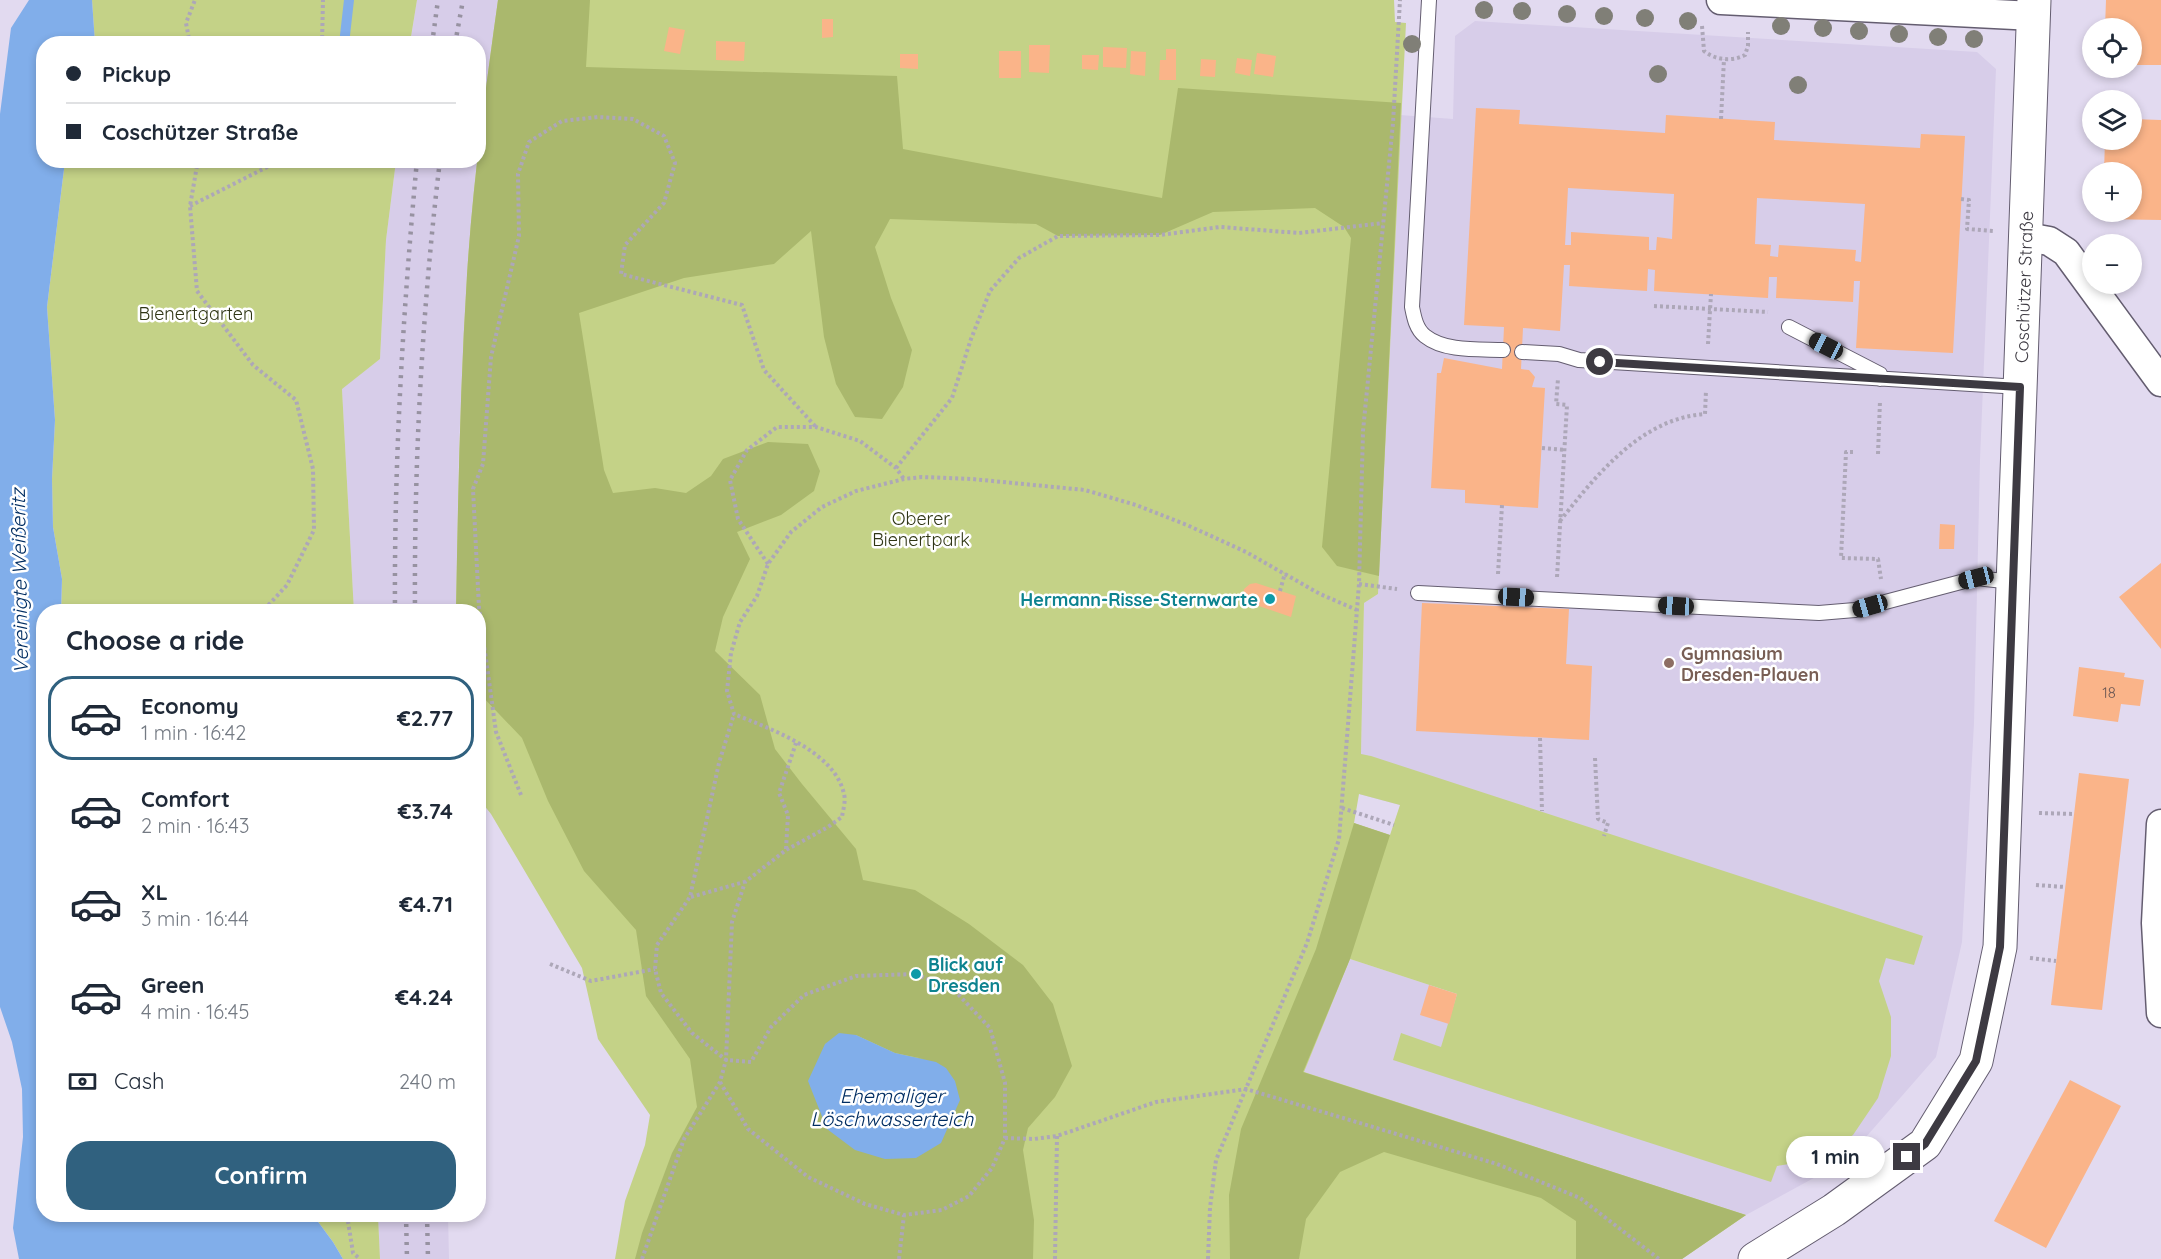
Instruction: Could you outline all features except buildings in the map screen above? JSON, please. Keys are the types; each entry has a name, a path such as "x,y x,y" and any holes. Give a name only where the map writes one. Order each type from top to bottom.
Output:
{"street":[{"path":"1722,0 2034,8"},
{"name":"Coschützer Straße","path":"1755,1259 1834,1210 1925,1144 1976,1061 2000,947 2020,387 2011,234 2034,8"},
{"path":"2011,234 2049,241 2066,252 2161,382"},
{"path":"2161,824 2156,923 2161,1013"}],"lane":[{"path":"1429,0 1412,307 1414,322 1424,336 1438,343 1461,348 1503,350"},
{"path":"1789,327 1880,374 1880,379"},
{"path":"1522,352 1559,354 1579,360 2020,387"},
{"path":"1418,593 1819,613 1855,610 1976,578 2013,582"}],"path":[{"path":"188,36 186,23 195,0"},
{"path":"322,36 323,0"},
{"path":"1208,1259 1210,1208 1216,1160 1308,943 1339,839 1359,584 1363,431 1393,123 1400,0"},
{"path":"1702,26 1704,51 1711,57 1737,59 1745,55 1748,46 1748,28"},
{"path":"1721,119 1724,58"},
{"path":"479,604 474,489 483,464 491,357 519,236 518,174 529,142 562,121 598,117 633,119 664,136 675,163 664,203 625,245 621,274 742,305 764,370 816,426"},
{"path":"196,168 189,206 197,291 253,365 296,400 313,469 315,530 287,585 269,604"},
{"path":"189,206 265,168"},
{"path":"1961,199 1969,200 1967,230 2011,234"},
{"path":"896,468 952,398 970,339 990,291 1019,258 1058,236 1160,235 1220,227 1299,233 1383,223"},
{"path":"1707,355 1711,294"},
{"path":"1654,306 1768,312"},
{"path":"1557,578 1567,405 1556,404 1559,354"},
{"path":"1560,521 1595,479 1634,442 1657,426 1689,415 1705,414 1706,399"},
{"path":"1878,454 1880,400"},
{"path":"768,564 738,519 730,480 747,450 777,426 816,426 860,441 896,468 904,479"},
{"path":"1542,448 1565,450"},
{"path":"1853,452 1846,452 1841,558 1878,559 1880,575"},
{"path":"720,1082 748,1129 808,1177 865,1204 904,1215 942,1210 969,1197 992,1168 1005,1138 1005,1083 990,1028 955,992 916,974 856,976 804,995 771,1027 751,1062 726,1060 692,1033 662,993 655,969 657,945 690,897 719,763 734,714 727,691 731,652 740,622 758,596 768,564 791,532 822,507 856,491 922,477 972,479 1085,490 1136,505 1187,525 1246,552 1320,594 1357,610"},
{"path":"1844,501 1851,501"},
{"path":"1499,561 1502,506"},
{"path":"1280,591 1285,573"},
{"path":"1359,584 1418,593"},
{"path":"486,659 496,732 521,795"},
{"path":"690,897 745,882 786,850 842,817 845,796 837,775 819,756 778,733 734,714"},
{"path":"1540,738 1542,811"},
{"path":"786,850 788,815 779,793 796,743"},
{"path":"1595,758 1598,819 1608,823 1604,837"},
{"path":"1341,808 1394,825"},
{"path":"2038,813 2074,814"},
{"path":"642,1259 684,1138 720,1082 726,1060 732,922 745,882"},
{"path":"2034,885 2065,887"},
{"path":"2022,957 2056,961"},
{"path":"550,964 591,981 655,969"},
{"path":"1005,1138 1057,1136 1156,1102 1246,1089 1497,1164 1580,1198 1659,1259"},
{"path":"1055,1259 1057,1136"},
{"path":"899,1259 904,1215"},
{"path":"348,1222 353,1253 360,1259"}],"shaded area":[{"path":"417,0 498,0 486,92 486,36 411,36"},
{"name":"Gymnasium Dresden-Plauen","path":"1475,21 1977,52 1996,69 1980,460 1974,723 1962,942 1936,1057 1845,1161 1746,1215 1303,1072 1350,959 1457,994 1400,805 1359,794 1371,756 1361,755 1364,603 1378,594 1400,115 1453,119 1455,36"},
{"path":"395,168 476,168 467,274 459,444 456,604 354,604 342,388 380,359 386,240"},
{"path":"378,1222 448,1222 449,1259 380,1259"}],"green space":[{"path":"92,0 417,0 411,36 94,36"},
{"name":"Oberer Bienertpark","path":"498,0 1394,0 1395,22 1406,23 1378,594 1364,603 1361,754 1923,936 1914,965 1886,958 1879,981 1891,1017 1891,1056 1878,1098 1853,1135 1815,1160 1777,1166 1771,1182 1393,1060 1401,1033 1441,1047 1457,994 1350,959 1304,1072 1746,1215 1682,1259 615,1259 625,1201 645,1145 650,1115 598,1039 582,968 486,808 486,604 456,604 461,401 467,275 476,168 486,168 486,88","holes":["1359,794 1400,805 1390,835 1354,823"]},
{"path":"498,0 590,0 586,67 897,76 903,149 1162,198 1178,88 1401,103 1379,576 1337,566 1322,547 1351,238 1344,227 1315,208 1213,212 1160,235 1058,236 1036,224 890,219 875,247 891,298 912,350 903,387 882,419 855,417 836,384 824,337 811,231 774,264 684,278 579,313 604,470 613,493 655,488 686,493 711,476 723,459 768,442 808,444 820,471 814,491 781,515 737,532 750,559 723,617 715,651 760,695 775,749 856,849 863,880 915,890 969,924 1023,965 1053,1004 1072,1066 1055,1097 1028,1128 1023,1150 1034,1220 1033,1259 635,1259 642,1233 672,1153 697,1107 690,1059 646,996 636,930 584,871 548,801 522,738 486,700 486,604 456,604 461,401 467,275 476,168 486,168 486,88","holes":["856,1035 895,1053 924,1059 825,1044"]},
{"name":"Bienertgarten","path":"64,168 395,168 386,240 380,359 342,389 354,604 61,604 62,579 53,527 52,479 55,420 47,307"},
{"path":"1354,823 1390,835 1350,959 1303,1072 1746,1215 1682,1259 1576,1259 1576,1221 1541,1198 1384,1152 1340,1172 1306,1219 1299,1259 1230,1259 1229,1195 1241,1129 1316,949"},
{"path":"318,1222 378,1222 380,1259 343,1259"}],"water":[{"name":"Vereinigte Weißeritz","path":"29,0 92,0 95,36 36,36 36,168 64,168 47,307 55,420 52,479 53,527 62,579 61,604 36,604 36,1222 318,1222 343,1259 19,1259 13,1228 23,1137 22,1089 12,1042 0,1007 0,114 11,28"},
{"name":"Ehemaliger Löschwasserteich","path":"839,1033 856,1035 895,1053 936,1062 946,1068 955,1081 960,1100 941,1143 916,1158 885,1159 855,1150 827,1129 808,1081 825,1044"}],"waterway":[{"path":"345,36 349,0"}],"railway":[{"path":"433,36 438,0"},
{"path":"456,36 463,0"},
{"path":"395,604 400,386 416,168"},
{"path":"415,604 420,386 428,273 439,168"},
{"path":"406,1222 407,1259"},
{"path":"427,1222 428,1259"}],"place":[{"name":"Hermann-Risse-Sternwarte","path":"1270,599"},
{"name":"Gymnasium Dresden-Plauen","path":"1669,663"},
{"name":"Blick auf Dresden","path":"916,974"}],"route":[{"path":"1600,362 2020,387 2000,947 1976,1061 1925,1144 1907,1157"}]}
